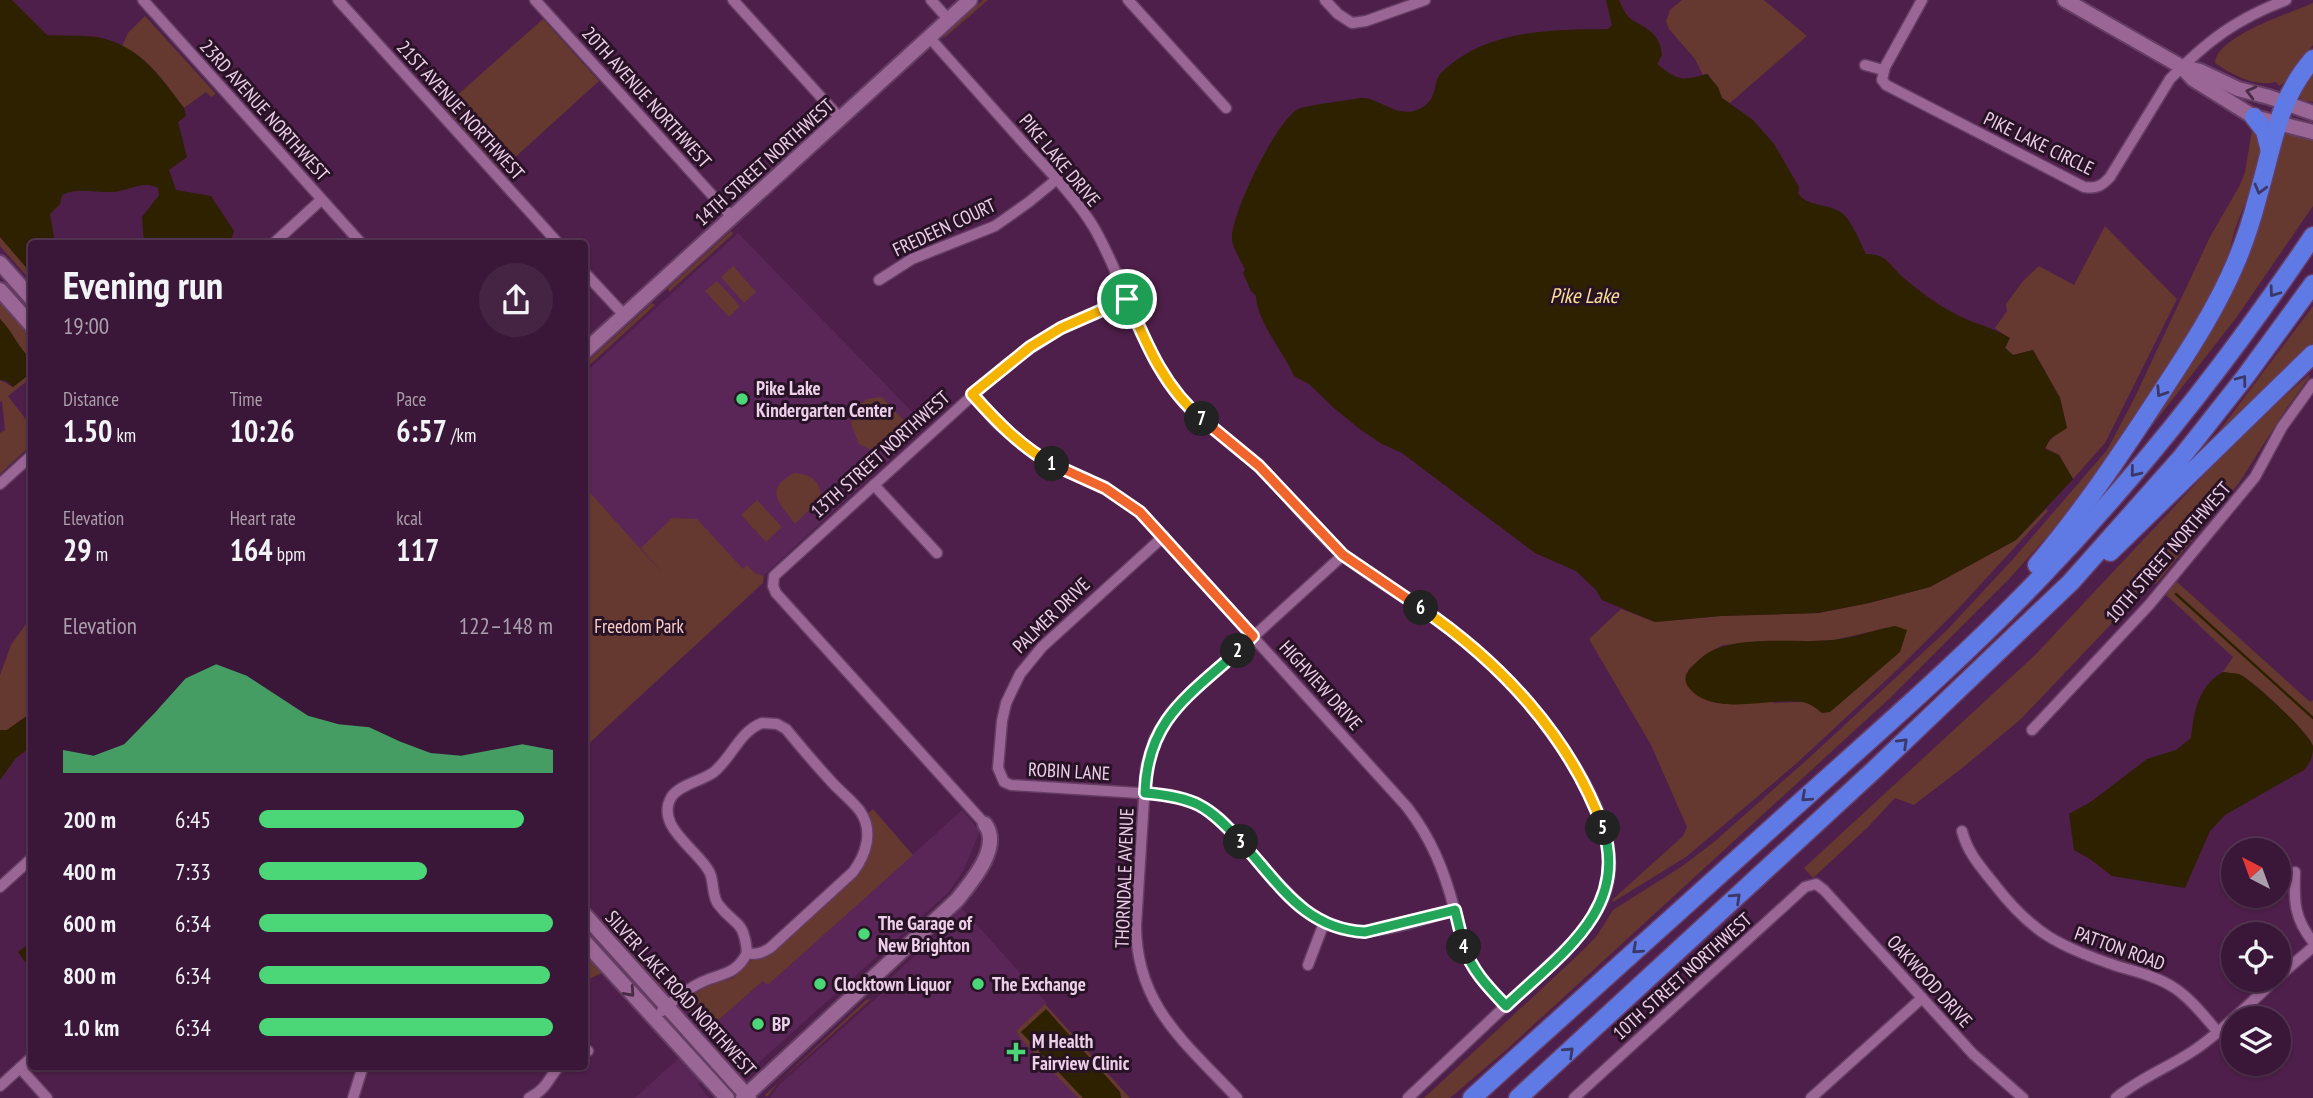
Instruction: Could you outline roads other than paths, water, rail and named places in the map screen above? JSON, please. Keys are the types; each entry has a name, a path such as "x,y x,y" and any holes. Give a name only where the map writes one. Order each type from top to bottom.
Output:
{"highway":[{"path":"1857,751 2033,570 2113,464 2198,334 2220,295 2246,235 2284,103 2292,87 2313,59"},
{"path":"2254,117 2265,131 2270,151"},
{"path":"1472,1098 1857,751 2014,604 2112,499 2222,362 2313,236"},
{"path":"1518,1098 1874,770 2071,582 2181,458 2313,284"},
{"path":"2071,582 2121,543 2209,453 2313,354"},
{"path":"1465,1098 1489,1083"}],"street":[{"name":"23RD AVENUE NORTHWEST","path":"143,0 358,240"},
{"name":"21ST AVENUE NORTHWEST","path":"338,0 555,240"},
{"name":"20TH AVENUE NORTHWEST","path":"535,0 732,217"},
{"path":"733,0 840,118"},
{"path":"931,0 948,19"},
{"name":"14TH STREET NORTHWEST","path":"588,348 970,0"},
{"path":"1128,0 1226,108"},
{"path":"1325,0 1338,14 1352,23 1366,21 1425,0"},
{"path":"1865,65 1883,70 1922,0"},
{"path":"2065,0 2182,67 2202,85 2254,117 2313,132"},
{"path":"2182,67 2223,31 2265,4 2286,0"},
{"name":"PIKE LAKE DRIVE","path":"929,37 1084,212 1158,367 1183,401 1259,466 1343,555 1471,645 1520,692 1542,719 1581,778 1608,844 1609,879 1596,913 1578,936 1408,1098"},
{"path":"2182,67 2200,71 2238,89 2313,113"},
{"name":"PIKE LAKE CIRCLE","path":"1883,70 1882,80 1891,89 2084,187 2092,188 2099,187 2110,177 2170,79 2182,67"},
{"name":"FREDEEN COURT","path":"879,280 912,260 995,226 1056,179"},
{"path":"277,240 321,200"},
{"path":"0,264 28,295"},
{"path":"588,276 625,316"},
{"path":"0,290 28,322"},
{"name":"13TH STREET NORTHWEST","path":"985,824 776,593 773,581 777,572 972,394 1030,347 1061,328 1127,299"},
{"name":"10TH STREET NORTHWEST","path":"2032,730 2149,605 2255,477 2282,427 2313,384"},
{"name":"HIGHVIEW DRIVE","path":"972,394 997,422 1032,452 1051,464 1105,488 1140,512 1421,825 1442,864 1463,944 1474,968 1486,986 1506,1006"},
{"path":"0,484 28,459"},
{"path":"874,485 937,553"},
{"name":"PALMER DRIVE","path":"1004,782 998,768 1002,721 1006,703 1020,674 1042,647 1164,536"},
{"name":"THORNDALE AVENUE","path":"1237,1098 1166,1020 1151,998 1143,978 1136,944 1136,925 1146,767 1163,724 1173,710 1343,555"},
{"path":"654,1018 701,982 733,971 747,953 743,930 719,906 709,871 673,829 668,817 669,806 673,796 683,787 698,782 725,761 744,733 752,727 769,723 786,729 831,782 860,811 867,830 866,850 853,872 770,948 763,953 747,953"},
{"name":"ROBIN LANE","path":"1004,782 1011,785 1185,798 1221,820 1300,907 1324,923 1344,929 1365,932 1455,910"},
{"path":"746,1097 957,900 980,867 990,845 992,836 985,824"},
{"name":"PATTON ROAD","path":"1962,831 1966,848 2009,904 2029,924 2079,953 2161,981 2176,989 2217,1031"},
{"path":"0,887 28,862"},
{"path":"2291,965 2313,944 2296,911 2295,872"},
{"name":"10TH STREET NORTHWEST","path":"1574,1098 1805,887 1816,884"},
{"name":"OAKWOOD DRIVE","path":"1816,884 1973,1054 2023,1098"},
{"name":"SILVER LAKE ROAD NORTHWEST","path":"588,918 746,1097"},
{"path":"1308,965 1324,923"},
{"path":"588,945 727,1098"},
{"path":"2116,1098 2151,1073 2191,1052 2262,992"},
{"path":"1811,1098 1922,998"},
{"path":"0,1086 28,1061"},
{"path":"20,1068 47,1098"},
{"path":"353,1098 362,1070"},
{"path":"529,1098 540,1092 557,1070"}],"water":[{"path":"0,0 12,0 47,35 91,36 112,41 137,55 157,74 184,108 186,116 178,122 187,157 169,170 176,190 211,196 234,231 231,240 144,240 142,217 159,195 158,188 141,185 113,192 74,191 62,195 60,204 50,214 54,240 28,240 28,270 0,237"},
{"name":"Pike Lake","path":"1606,0 1619,0 1629,17 1655,36 1662,55 1657,64 1664,70 1680,78 1707,74 1718,87 1722,98 1753,120 1774,144 1799,187 1798,193 1801,197 1843,214 1853,227 1866,254 1884,259 1900,275 1944,308 2010,338 2005,348 2013,355 2033,350 2060,398 2067,428 2050,439 2045,449 2059,455 2073,479 2016,540 1930,587 1869,603 1818,613 1721,616 1655,622 1602,600 1596,590 1576,571 1535,553 1402,453 1361,430 1309,384 1294,376 1261,316 1256,296 1243,273 1245,269 1232,240 1233,228 1246,190 1267,149 1289,117 1298,109 1361,98 1402,111 1417,110 1429,102 1442,72 1479,47 1520,35 1608,29 1612,25"},
{"path":"0,319 28,356 28,375 13,387 0,380"},
{"path":"1895,626 1907,630 1900,652 1830,712 1822,713 1803,702 1713,702 1700,697 1686,683 1686,675 1701,658 1728,645 1763,641 1832,640"},
{"path":"2223,672 2239,674 2246,678 2291,719 2313,746 2309,762 2304,770 2225,815 2210,831 2185,888 2112,876 2074,850 2069,814 2092,801 2147,759 2176,750 2191,738 2199,700 2208,685"},
{"path":"28,715 28,749 16,758 0,780 0,730 7,730"},
{"path":"28,944 28,966 18,952"},
{"path":"1046,1009 1120,1092 1121,1098 1083,1098 1021,1032"}],"waterway":[{"path":"2176,594 2313,718"}],"place":[{"name":"Pike Lake Kindergarten Center","path":"742,399"},
{"name":"The Garage of New Brighton","path":"864,934"},
{"name":"Clocktown Liquor","path":"820,984"},
{"name":"The Exchange","path":"978,984"},
{"name":"BP","path":"758,1024"},
{"name":"M Health Fairview Clinic","path":"1016,1052"}],"park label":[{"name":"Freedom Park","path":"639,626"}]}
